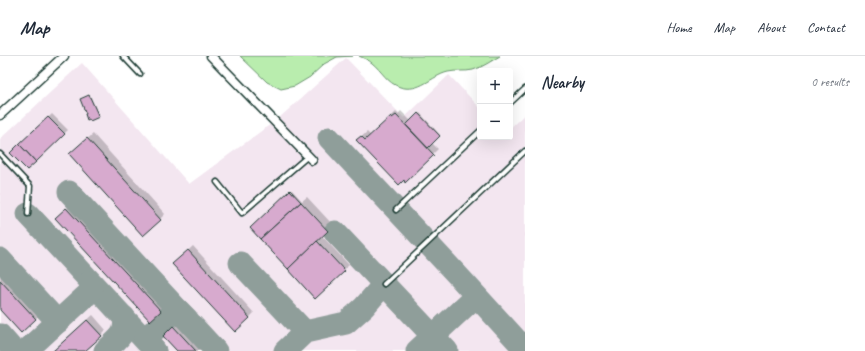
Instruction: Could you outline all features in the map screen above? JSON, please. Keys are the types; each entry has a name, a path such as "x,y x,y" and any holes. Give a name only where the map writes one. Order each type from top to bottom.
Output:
{"street":[{"path":"0,115 64,56"},
{"path":"212,56 310,158"}],"lane":[{"path":"123,56 140,74"},
{"path":"513,100 525,89"},
{"path":"396,210 477,134"},
{"path":"384,284 525,151"},
{"path":"0,154 30,186 28,214"},
{"path":"217,182 242,213 310,158"}],"shaded area":[{"path":"346,58 404,118 449,75 477,105 477,140 513,140 513,125 525,114 525,351 0,351 0,139 82,63 189,184 279,118"}],"green space":[{"path":"240,56 353,56 337,57 324,64 310,77 295,86 281,89 267,82"},
{"path":"359,56 500,56 477,69 470,71 448,72 414,88 395,85 368,60"}],"building":[{"path":"89,95 99,117 90,121 89,119 87,120 80,99"},
{"path":"418,113 440,136 428,148 406,125"},
{"path":"396,115 434,155 405,183 404,180 399,185 356,140 361,136 365,140 391,116 392,118"},
{"path":"48,117 65,134 36,162 19,144"},
{"path":"87,138 161,220 143,236 69,154"},
{"path":"19,144 36,162 27,170 10,153"},
{"path":"290,190 301,202 260,239 250,228"},
{"path":"301,202 328,231 288,269 260,239"},
{"path":"66,208 161,311 150,321 55,218"},
{"path":"317,241 345,271 315,299 288,269"},
{"path":"188,250 250,318 235,332 172,264"},
{"path":"0,280 36,319 21,333 0,310"},
{"path":"87,320 102,336 85,351 53,351"},
{"path":"173,326 196,351 177,351 163,336"}],"taxiway":[{"path":"329,138 525,348"},
{"path":"69,192 216,351"},
{"path":"28,214 155,351"},
{"path":"335,232 447,351"},
{"path":"0,259 58,322"},
{"path":"240,263 305,332"},
{"path":"26,351 89,293 91,289 90,282"},
{"path":"285,351 305,332 346,323 364,307 384,284"},
{"path":"417,351 476,296"},
{"path":"155,351 145,339 177,309 187,319"},
{"path":"105,351 120,337 124,329 124,317"},
{"path":"0,335 14,351"}]}
